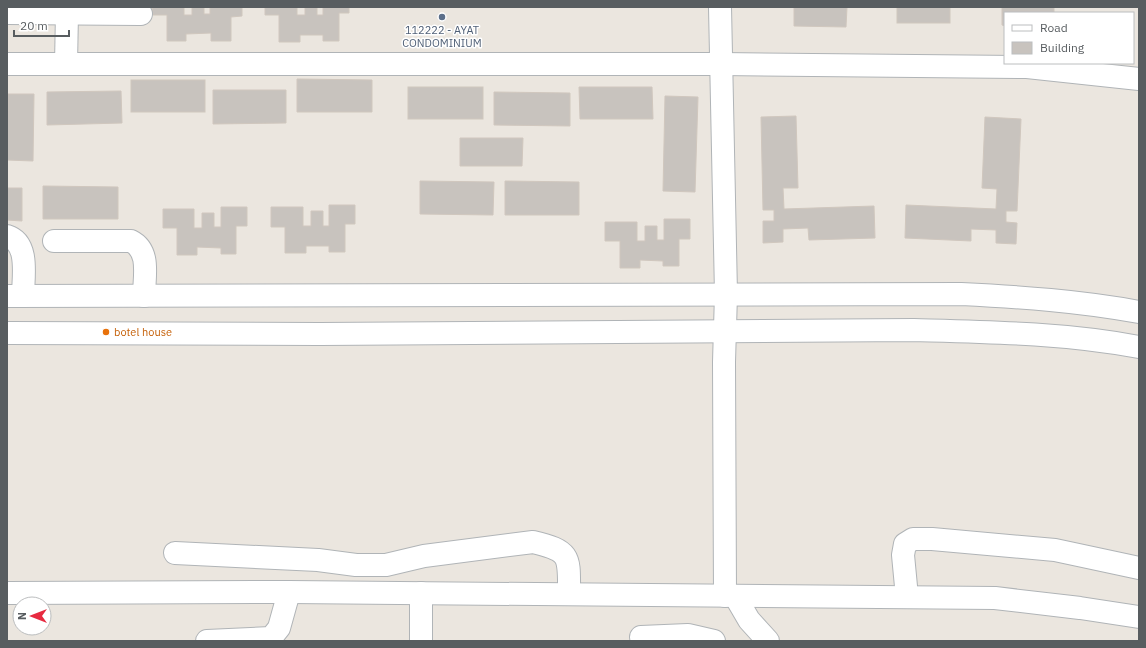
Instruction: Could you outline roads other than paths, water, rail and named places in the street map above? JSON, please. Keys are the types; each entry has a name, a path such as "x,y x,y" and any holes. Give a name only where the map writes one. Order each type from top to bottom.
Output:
{"street":[{"path":"720,7 730,596 768,641"},
{"path":"7,13 141,14"},
{"path":"66,64 67,13"},
{"path":"7,64 720,64 1027,68 1139,79"},
{"path":"7,236 19,244 23,254 15,296 961,294 1022,297 1094,304 1139,312"},
{"path":"54,241 131,241 139,245 145,256 144,296"},
{"path":"7,333 368,334 914,330 1011,333 1107,341 1139,348"},
{"path":"907,597 903,555 905,544 912,539 932,539 1055,550 1139,568"},
{"path":"175,553 318,560 356,565 386,565 424,556 533,542 550,546 563,552 569,564 569,594"},
{"path":"7,593 289,592 995,598 1080,608 1139,617"},
{"path":"207,641 271,638 279,628 289,592"},
{"path":"421,593 421,641"},
{"path":"641,637 688,636 714,641"}],"place":[{"name":"112222 - AYAT CONDOMINIUM","path":"442,17"},
{"name":"botel house","path":"106,332"}]}
